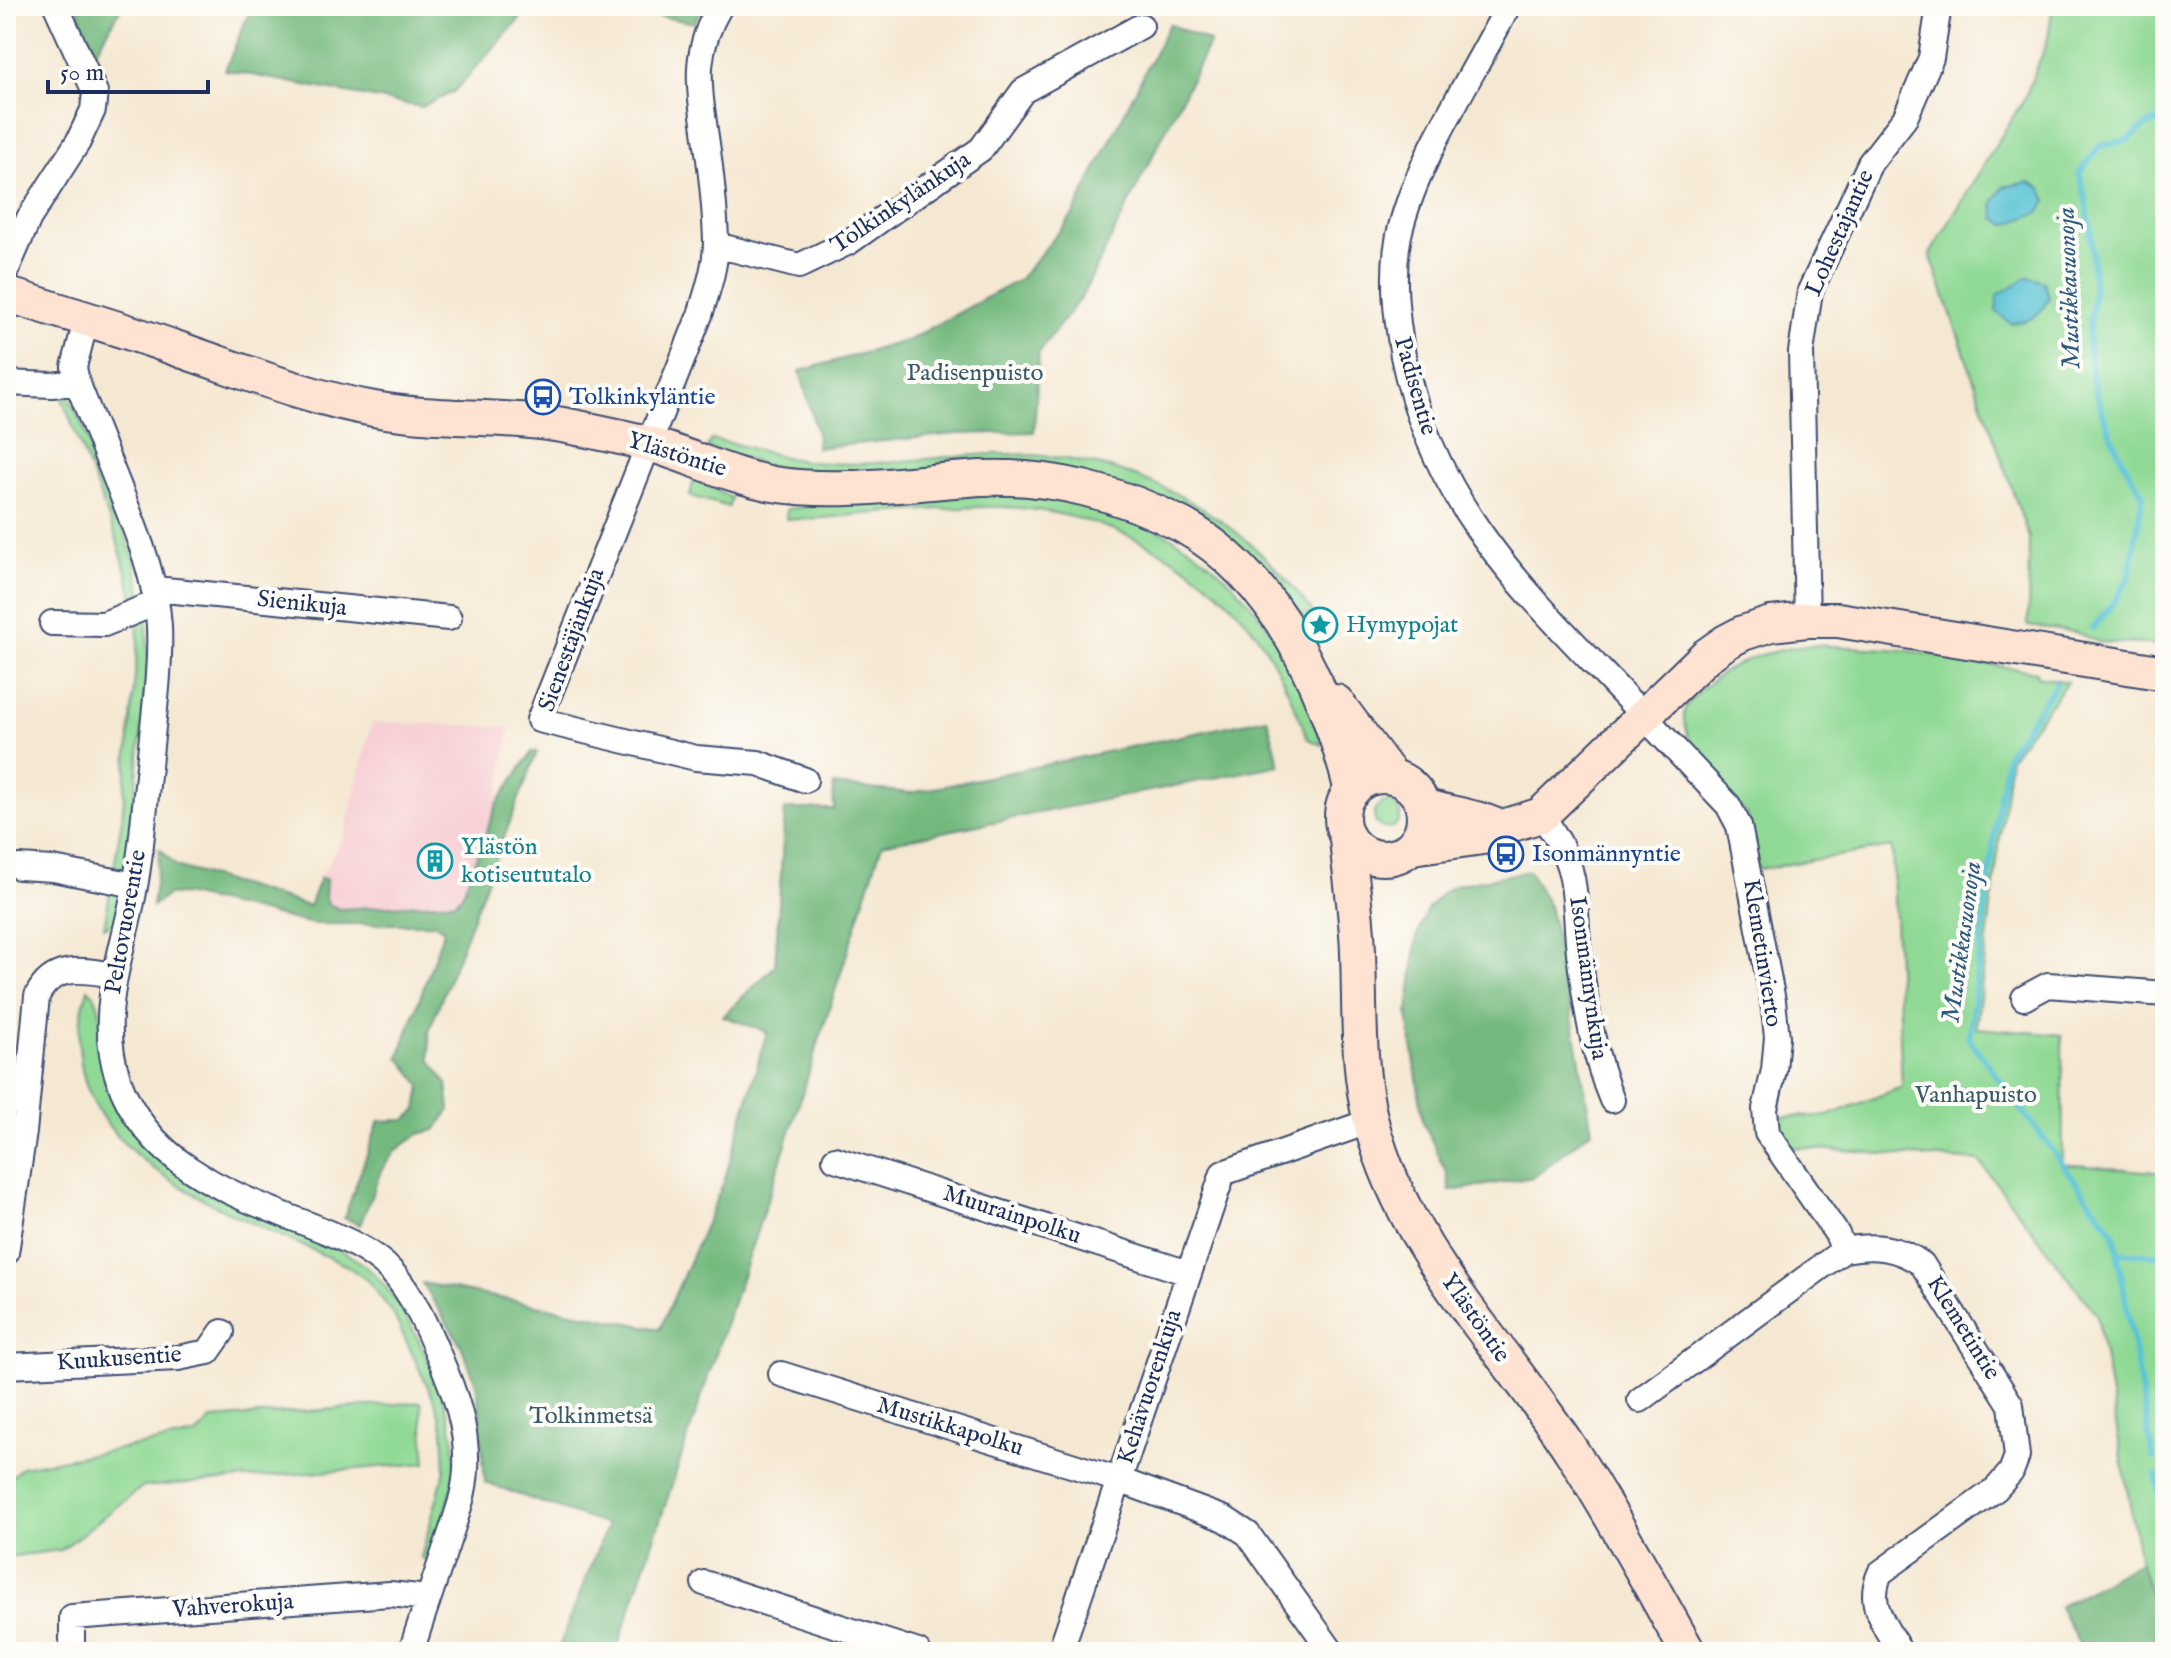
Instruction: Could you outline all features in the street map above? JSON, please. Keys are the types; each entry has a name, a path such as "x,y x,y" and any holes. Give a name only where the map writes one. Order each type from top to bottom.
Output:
{"main road":[{"name":"Ylästöntie","path":"6,294 87,317 276,383 371,409 411,415 542,422 649,444 729,472 786,485 831,488 1018,478 1101,493 1145,508 1185,527 1250,580 1392,777"},
{"path":"1400,853 1424,826 1423,806 1413,789 1392,777 1369,779 1352,791 1344,803 1342,816 1347,838 1365,855 1400,853 1483,837 1541,815 1706,656 1743,633 1771,624 1838,620 2165,673"},
{"name":"Ylästöntie","path":"1301,653 1341,749 1352,791"},
{"path":"1423,806 1453,815 1481,818 1500,828"},
{"name":"Ylästöntie","path":"1347,838 1358,950 1363,1072 1371,1121 1387,1169 1417,1232 1452,1288 1571,1450 1688,1652"},
{"name":"Ylästöntie","path":"1358,950 1372,892 1400,853"}],"street":[{"path":"6,271 29,218 78,142 93,110 95,92 56,6"},
{"path":"649,444 700,315 716,245 706,138 698,93 707,28 720,6"},
{"name":"Padisentie","path":"1508,6 1413,192 1399,236 1394,287 1398,329 1410,389 1424,431 1446,479 1483,540 1520,585 1643,717"},
{"name":"Lohestajantie","path":"1807,620 1801,352 1810,291 1870,163 1905,118 1931,58 1939,6"},
{"name":"Tolkinkylänkuja","path":"716,245 799,266 849,242 981,149 1023,91 1141,26"},
{"name":"Peltovuorentie","path":"87,317 74,367 77,382 143,550 156,596 158,668 135,885 114,975 110,1010 111,1045 117,1076 140,1123 159,1146 186,1168 225,1189 355,1245 393,1272 413,1302 455,1393 463,1422 466,1472 460,1503 411,1652"},
{"path":"6,383 52,385 77,382"},
{"name":"Sienestäjänkuja","path":"649,444 539,720 696,758 758,763 805,780"},
{"path":"52,623 104,624 156,596"},
{"name":"Sienikuja","path":"156,596 449,618"},
{"name":"Klemetinvierto","path":"1643,717 1728,805 1739,826 1777,1037 1774,1070 1765,1109 1767,1133 1837,1234 1844,1250"},
{"name":"Isonmännynkuja","path":"1541,815 1558,836 1572,866 1580,965 1602,1076 1612,1100"},
{"path":"19,867 53,869 135,885"},
{"path":"6,1253 24,1132 37,996 44,981 58,973 88,971 114,975"},
{"path":"2024,998 2048,985 2165,994"},
{"name":"Kehävuorenkuja","path":"1332,1652 1248,1534 1225,1519 1119,1480 1223,1173 1371,1121"},
{"name":"Muurainpolku","path":"835,1159 1188,1273"},
{"name":"Klemetintie","path":"1844,1250 1863,1246 1892,1249 1908,1254 1922,1264 2011,1405 2017,1456 2011,1472 1996,1489 1880,1573 1874,1587 1874,1604 1900,1652"},
{"path":"1640,1400 1844,1250"},
{"name":"Kuukusentie","path":"6,1366 178,1358 208,1352 222,1332"},
{"name":"Mustikkapolku","path":"781,1374 1119,1480"},
{"path":"1060,1652 1119,1480"},
{"path":"704,1583 918,1652"},
{"name":"Vahverokuja","path":"72,1652 72,1617 390,1594 428,1598"}],"shaded area":[{"path":"372,722 510,727 497,804 462,895 456,902 339,909 328,905 326,879 320,878 344,835"}],"green space":[{"path":"77,6 122,6 92,58"},
{"path":"252,6 704,6 694,23 631,11 526,12 454,92 421,107 225,70"},
{"path":"2053,6 2165,6 2165,645 2098,642 2075,632 2028,626 2029,538 1930,254 2025,97 2047,43"},
{"name":"Padisenpuisto","path":"1169,24 1210,42 1082,296 1039,352 1034,432 956,434 816,448 817,433 800,371 909,340 1019,280 1073,215"},
{"path":"53,375 66,392 82,424 134,558 147,620 148,658 126,875 115,924 104,927 122,819 138,642 137,610 117,540"},
{"path":"711,440 812,462 881,463 995,454 1043,456 1089,463 1133,475 1213,515 1249,543 1282,575 1313,612 1305,618 1238,550 1148,496 889,474 788,471 707,448"},
{"path":"694,478 731,498 729,507 690,496"},
{"path":"949,491 1018,492 1083,503 1122,514 1191,549 1220,572 1272,632 1298,679 1322,745 1308,739 1272,660 1257,635 1233,606 1203,579 1134,538 1096,524 1018,508 980,507 786,519 787,509"},
{"name":"Vanhapuisto","path":"1813,645 1904,650 2036,672 2037,676 2067,682 2010,758 1976,1028 2062,1035 2063,1164 2165,1173 2165,1652 2084,1652 2059,1607 2140,1562 2097,1315 1979,1161 1791,1147 1778,1129 1776,1117 1827,1116 1902,1087 1892,847 1758,869 1746,813 1688,751 1684,715 1687,704 1725,671 1767,653"},
{"name":"Tolkinmetsä","path":"1267,718 1280,765 882,844 785,1147 616,1652 557,1652 607,1525 485,1483 477,1386 461,1345 422,1283 660,1329 724,1182 767,1032 723,1016 775,966 785,809 834,809 833,785 911,793"},
{"path":"532,752 537,752 429,1031 430,1059 447,1084 450,1110 435,1130 419,1134 395,1151 381,1171 360,1225 344,1218 379,1121 405,1120 417,1110 421,1085 399,1057 444,930 435,924 313,924 183,894 167,895 152,906 160,849 176,866 309,906 320,878 326,879 328,904 339,909 456,902 462,895 497,804"},
{"path":"1387,802 1396,806 1400,815 1396,824 1387,828 1378,824 1374,815 1378,806"},
{"path":"1529,871 1549,906 1562,960 1592,1130 1534,1177 1450,1191 1447,1173 1423,1122 1408,1015 1417,936 1427,910 1442,893 1455,885"},
{"path":"88,989 99,1007 114,1093 131,1127 145,1145 164,1164 357,1260 381,1281 397,1302 438,1385 453,1439 455,1461 449,1499 429,1561 421,1558 445,1469 443,1428 435,1402 393,1313 367,1280 347,1266 201,1198 155,1170 117,1136 90,1095 79,1047"},
{"path":"421,1402 426,1463 142,1487 61,1550 6,1557 6,1482 22,1467 196,1435 212,1419"},
{"path":"2140,1562 2165,1639 2165,1652 2084,1652 2059,1607"}],"water":[{"path":"2030,182 2041,188 2047,201 2038,213 2006,225 1995,218 1993,203 2003,187"},
{"path":"2028,277 2044,282 2049,297 2034,317 2010,323 1996,311 1998,295"}],"waterway":[{"name":"Mustikkasuonoja","path":"2093,628 2129,577 2143,495 2111,436 2091,370 2092,253 2087,204 2079,173 2100,146 2128,140 2147,125 2165,118"},
{"name":"Mustikkasuonoja","path":"2056,684 2007,755 1969,1039 2114,1233 2153,1458"},
{"path":"2117,1252 2165,1256"},
{"name":"Mustikkasuonoja","path":"2156,1475 2165,1526"}],"place":[{"name":"Tolkinkyläntie","path":"543,397"},
{"name":"Hymypojat","path":"1320,625"},
{"name":"Isonmännyntie","path":"1506,854"},
{"name":"Ylästön kotiseututalo","path":"435,861"}]}
